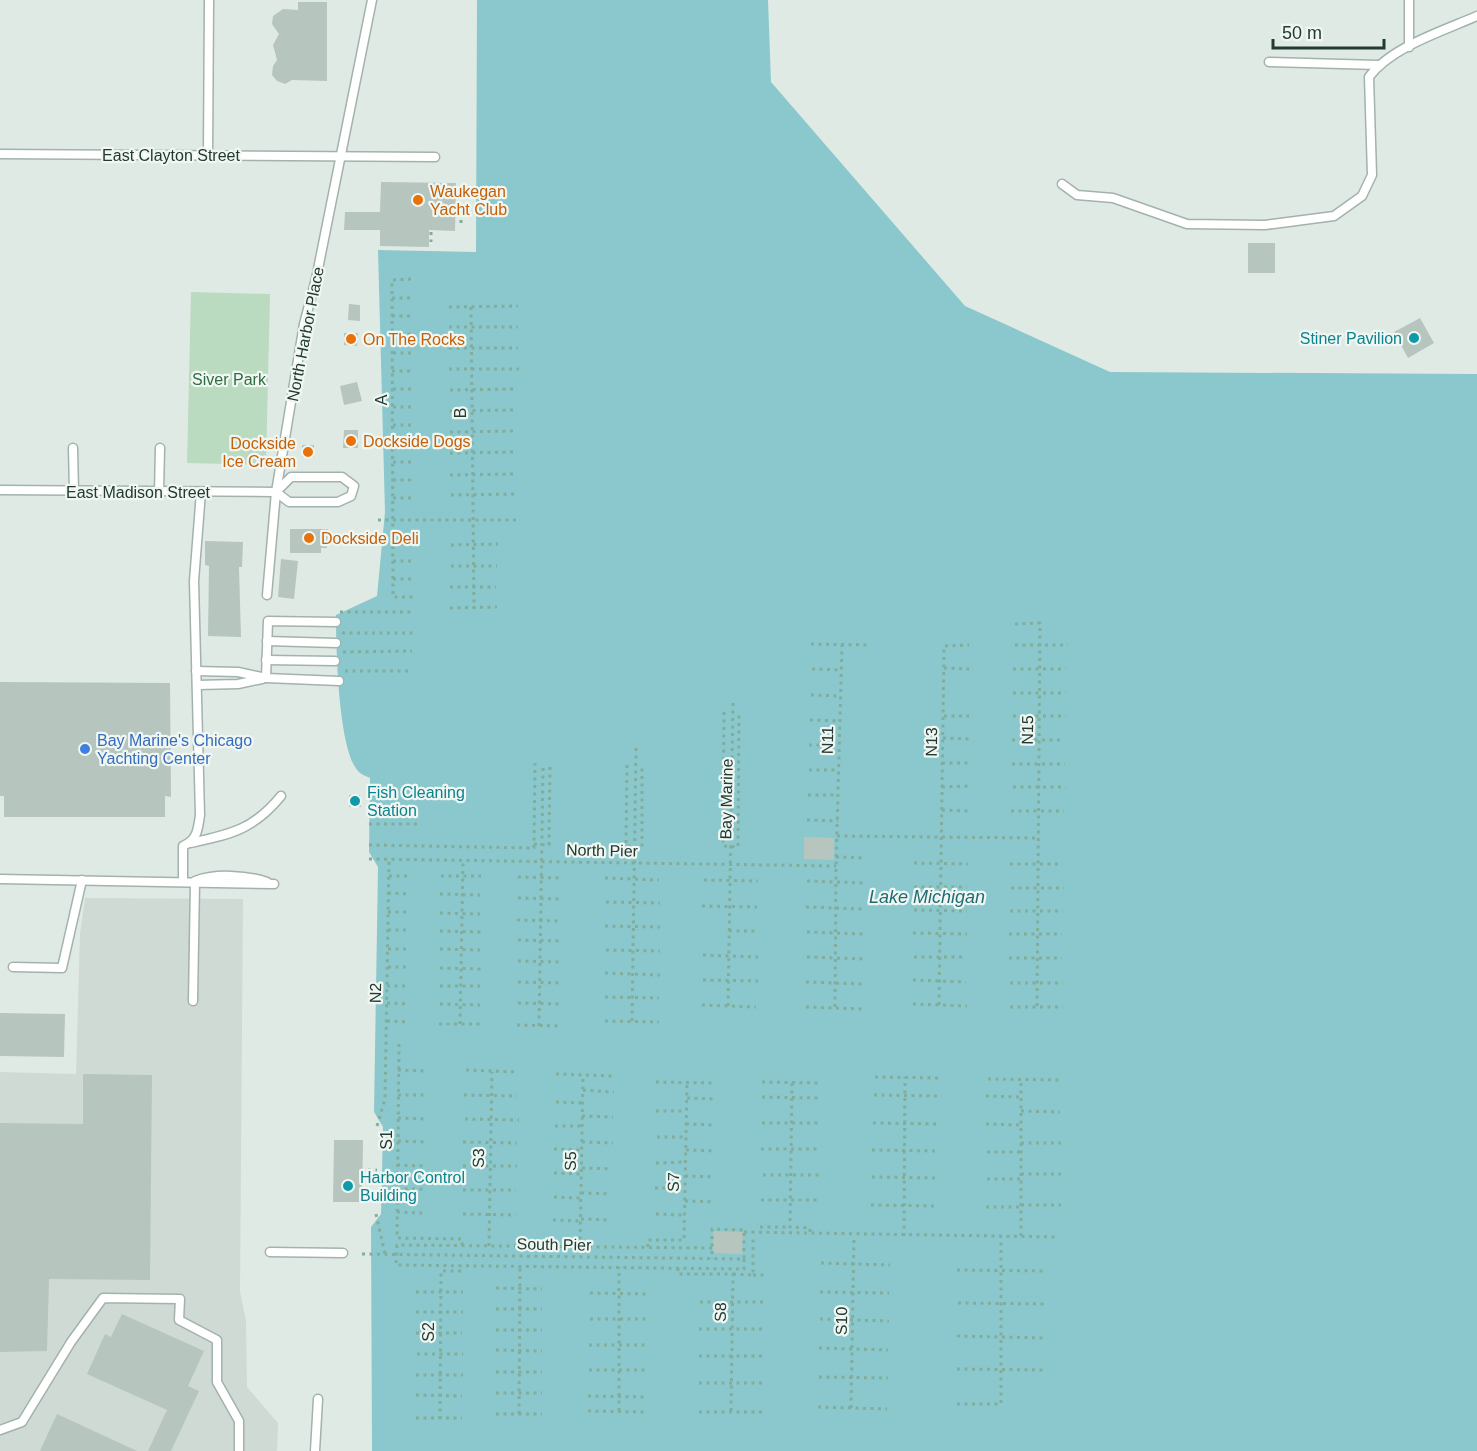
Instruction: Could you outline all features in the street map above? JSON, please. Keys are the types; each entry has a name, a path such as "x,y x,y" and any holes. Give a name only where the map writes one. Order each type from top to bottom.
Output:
{"lane":[{"path":"208,156 209,0"},
{"name":"North Harbor Place","path":"267,595 276,492 304,324 372,0"},
{"path":"1409,0 1409,47"},
{"path":"1062,184 1077,195 1113,198 1186,224 1265,225 1334,216 1362,196 1372,175 1369,77 1378,65 1409,47 1477,16"},
{"path":"1269,62 1378,65"},
{"name":"East Clayton Street","path":"0,154 435,157"},
{"path":"73,448 74,492"},
{"path":"159,492 160,448"},
{"name":"East Madison Street","path":"0,490 276,492 289,502 338,502 346,501 351,496 354,486 342,477 291,477 276,492"},
{"path":"191,843 198,834 200,815 194,581 201,492"},
{"path":"266,678 268,621 336,622"},
{"path":"267,641 335,652"},
{"path":"266,660 335,652"},
{"path":"196,671 238,672 266,678 339,681"},
{"path":"197,685 238,684 266,678"},
{"path":"183,881 183,846 232,834 266,815 281,796"},
{"path":"0,879 183,881 209,885 274,884 257,878 205,877 195,882"},
{"path":"13,967 62,968 82,880"},
{"path":"193,1001 195,882"},
{"path":"270,1251 343,1253"},
{"path":"0,1430 22,1422 71,1342 103,1298 180,1299 179,1320 217,1340 217,1382 239,1421 239,1451"},
{"path":"315,1451 318,1399"}],"path":[{"path":"461,216 461,226"},
{"path":"431,232 431,242"},
{"name":"A","path":"411,279 392,280 393,597 415,597"},
{"path":"392,298 410,298"},
{"path":"449,307 518,306"},
{"name":"B","path":"471,307 474,608"},
{"path":"392,316 411,316"},
{"path":"449,327 518,327"},
{"path":"392,335 412,334"},
{"path":"449,348 518,348"},
{"path":"392,353 412,353"},
{"path":"449,369 519,369"},
{"path":"392,371 413,371"},
{"path":"393,388 413,389"},
{"path":"450,390 515,389"},
{"path":"393,407 414,407"},
{"path":"450,411 514,410"},
{"path":"393,425 413,425"},
{"path":"450,432 515,431"},
{"path":"393,444 413,444"},
{"path":"450,453 515,453"},
{"path":"393,462 413,462"},
{"path":"450,475 515,474"},
{"path":"393,480 414,480"},
{"path":"451,495 516,494"},
{"path":"393,498 414,498"},
{"path":"378,520 518,520"},
{"path":"393,544 415,543"},
{"path":"451,545 498,544"},
{"path":"393,561 415,561"},
{"path":"451,566 497,566"},
{"path":"393,579 415,579"},
{"path":"450,587 496,587"},
{"path":"450,608 497,607"},
{"path":"331,612 411,612"},
{"name":"N15","path":"1015,624 1040,622 1037,1007"},
{"path":"333,633 413,633"},
{"path":"812,644 868,645"},
{"name":"N11","path":"835,1007 835,882 842,645"},
{"name":"N13","path":"939,1005 944,646 969,645"},
{"path":"1015,645 1040,647 1068,645"},
{"path":"335,652 412,651"},
{"path":"944,668 969,669"},
{"path":"812,669 841,670"},
{"path":"1013,669 1066,669"},
{"path":"335,671 412,671"},
{"path":"1013,693 1066,693"},
{"path":"811,695 840,696"},
{"path":"728,1006 733,703"},
{"name":"Bay Marine","path":"724,712 723,846 738,847 739,711"},
{"path":"943,716 969,716"},
{"path":"1013,716 1065,716"},
{"path":"810,720 840,721"},
{"path":"943,738 969,739"},
{"path":"1012,740 1064,740"},
{"path":"809,745 839,745"},
{"path":"632,1021 636,748"},
{"path":"369,845 534,848 535,763"},
{"path":"534,844 549,844 550,763"},
{"path":"942,763 969,763"},
{"path":"1012,764 1065,764"},
{"path":"627,765 626,846 642,847 642,766"},
{"path":"539,1026 543,768"},
{"path":"809,770 839,770"},
{"path":"942,787 968,786"},
{"path":"1013,787 1066,787"},
{"path":"808,795 838,795"},
{"path":"942,810 970,811"},
{"path":"1011,811 1064,811"},
{"path":"807,820 838,821"},
{"path":"369,824 422,824"},
{"path":"837,836 1037,838"},
{"path":"836,857 865,858"},
{"name":"North Pier","path":"369,859 836,866"},
{"name":"N2","path":"377,1126 386,1099 389,859"},
{"path":"460,1024 463,860"},
{"path":"914,863 968,864"},
{"path":"1010,864 1063,864"},
{"path":"389,876 409,876"},
{"path":"441,876 482,876"},
{"path":"518,877 561,878"},
{"path":"605,878 659,880"},
{"path":"704,880 758,881"},
{"path":"807,881 864,883"},
{"path":"914,887 968,887"},
{"path":"1011,888 1064,888"},
{"path":"388,893 409,894"},
{"path":"440,894 480,895"},
{"path":"518,898 562,899"},
{"path":"606,902 660,903"},
{"path":"702,906 757,907"},
{"path":"806,907 864,909"},
{"path":"914,910 968,911"},
{"path":"1010,911 1063,911"},
{"path":"388,912 408,912"},
{"path":"440,913 480,914"},
{"path":"518,920 561,921"},
{"path":"605,926 660,927"},
{"path":"388,930 409,930"},
{"path":"440,931 481,932"},
{"path":"728,931 757,931"},
{"path":"807,932 864,934"},
{"path":"913,933 967,934"},
{"path":"1009,934 1062,934"},
{"path":"518,940 561,941"},
{"path":"388,949 409,949"},
{"path":"440,949 480,950"},
{"path":"606,950 660,951"},
{"path":"703,955 758,957"},
{"path":"807,957 865,959"},
{"path":"914,957 966,957"},
{"path":"1009,958 1062,958"},
{"path":"518,961 561,962"},
{"path":"387,967 408,967"},
{"path":"440,968 481,969"},
{"path":"605,974 660,975"},
{"path":"703,980 758,981"},
{"path":"913,980 966,982"},
{"path":"518,982 562,983"},
{"path":"806,982 864,984"},
{"path":"1010,982 1063,982"},
{"path":"387,986 408,986"},
{"path":"440,986 480,986"},
{"path":"605,997 659,998"},
{"path":"518,1003 561,1004"},
{"path":"387,1004 408,1004"},
{"path":"440,1004 480,1005"},
{"path":"913,1004 967,1006"},
{"path":"702,1005 756,1007"},
{"path":"806,1007 863,1009"},
{"path":"1010,1007 1063,1007"},
{"path":"605,1021 659,1022"},
{"path":"387,1022 408,1022"},
{"path":"439,1024 480,1024"},
{"path":"517,1025 561,1026"},
{"name":"S1","path":"399,1044 397,1238 462,1239 462,1245"},
{"path":"398,1070 426,1071"},
{"path":"466,1070 518,1072"},
{"name":"S3","path":"489,1246 492,1072"},
{"path":"556,1074 613,1076"},
{"name":"S5","path":"580,1247 583,1076"},
{"path":"875,1077 940,1078"},
{"path":"904,1236 905,1077"},
{"path":"988,1079 1061,1080"},
{"path":"1021,1079 1021,1236"},
{"path":"656,1082 715,1083"},
{"name":"S7","path":"648,1247 648,1240 684,1240 687,1082"},
{"path":"762,1082 820,1083"},
{"path":"790,1227 792,1083"},
{"path":"583,1090 614,1092"},
{"path":"398,1095 425,1095"},
{"path":"464,1095 518,1096"},
{"path":"874,1095 940,1096"},
{"path":"987,1096 1021,1097"},
{"path":"762,1097 821,1098"},
{"path":"687,1098 716,1099"},
{"path":"556,1102 583,1103"},
{"path":"656,1111 686,1111"},
{"path":"1021,1111 1060,1112"},
{"path":"582,1116 613,1117"},
{"path":"398,1118 426,1119"},
{"path":"465,1119 519,1120"},
{"path":"762,1123 821,1123"},
{"path":"873,1123 938,1124"},
{"path":"686,1124 715,1125"},
{"path":"987,1124 1021,1125"},
{"path":"555,1126 582,1126"},
{"path":"657,1137 686,1137"},
{"path":"398,1141 425,1142"},
{"path":"463,1142 517,1143"},
{"path":"582,1142 613,1143"},
{"path":"1021,1143 1061,1143"},
{"path":"555,1149 582,1150"},
{"path":"761,1149 819,1149"},
{"path":"686,1150 716,1151"},
{"path":"872,1150 938,1151"},
{"path":"987,1152 1021,1152"},
{"path":"656,1163 685,1162"},
{"path":"397,1165 424,1166"},
{"path":"463,1166 517,1166"},
{"path":"582,1168 612,1169"},
{"path":"368,1170 376,1170"},
{"path":"554,1173 581,1173"},
{"path":"1021,1174 1061,1173"},
{"path":"763,1175 821,1175"},
{"path":"685,1176 715,1177"},
{"path":"872,1177 938,1178"},
{"path":"987,1179 1021,1179"},
{"path":"655,1188 685,1188"},
{"path":"397,1189 424,1189"},
{"path":"463,1190 516,1190"},
{"path":"554,1197 611,1194"},
{"path":"761,1200 819,1200"},
{"path":"685,1201 715,1202"},
{"path":"987,1207 1061,1204"},
{"path":"871,1205 936,1206"},
{"path":"397,1212 422,1213"},
{"path":"376,1214 385,1254"},
{"path":"463,1214 516,1215"},
{"path":"656,1214 684,1215"},
{"path":"553,1220 610,1220"},
{"path":"760,1227 810,1228 810,1233"},
{"path":"712,1259 712,1229 854,1235 1059,1237"},
{"path":"712,1248 397,1245 396,1265 744,1269 744,1232"},
{"name":"S10","path":"851,1408 854,1235"},
{"path":"753,1238 753,1275"},
{"path":"957,1404 1001,1404 1000,1238"},
{"name":"South Pier","path":"363,1254 744,1259"},
{"path":"821,1263 890,1264"},
{"name":"S2","path":"440,1419 441,1271 461,1271 461,1266"},
{"path":"519,1414 520,1266"},
{"path":"619,1267 619,1412"},
{"path":"678,1268 678,1274 766,1275"},
{"path":"957,1270 1047,1271"},
{"name":"S8","path":"731,1412 733,1274"},
{"path":"496,1288 542,1289"},
{"path":"416,1292 463,1292"},
{"path":"820,1292 889,1293"},
{"path":"590,1293 648,1294"},
{"path":"700,1302 765,1302"},
{"path":"958,1303 1048,1304"},
{"path":"496,1309 542,1309"},
{"path":"416,1312 463,1312"},
{"path":"590,1319 648,1319"},
{"path":"820,1319 889,1321"},
{"path":"699,1329 765,1329"},
{"path":"496,1330 542,1330"},
{"path":"416,1333 462,1333"},
{"path":"957,1336 1047,1338"},
{"path":"589,1345 647,1345"},
{"path":"819,1348 888,1350"},
{"path":"496,1350 542,1351"},
{"path":"417,1354 463,1354"},
{"path":"699,1356 764,1356"},
{"path":"957,1369 1047,1370"},
{"path":"589,1370 647,1370"},
{"path":"496,1372 542,1372"},
{"path":"416,1375 463,1375"},
{"path":"819,1377 888,1378"},
{"path":"699,1383 765,1383"},
{"path":"496,1393 542,1393"},
{"path":"416,1395 462,1396"},
{"path":"588,1396 646,1397"},
{"path":"818,1407 887,1408"},
{"path":"588,1412 647,1412"},
{"path":"699,1412 764,1412"},
{"path":"496,1414 542,1414"},
{"path":"416,1418 462,1418"}],"shaded area":[{"path":"85,898 243,899 240,1292 246,1321 247,1387 278,1423 277,1451 0,1451 0,1072 76,1074 80,934"}],"green space":[{"name":"Siver Park","path":"191,292 270,294 266,465 187,463"}],"water":[{"name":"Lake Michigan","path":"477,0 768,0 771,82 965,306 1110,372 1477,374 1477,1451 372,1451 371,1227 381,1214 383,1127 374,1112 378,867 369,852 370,778 359,772 351,759 342,720 336,615 377,596 385,512 378,250 476,252"}],"building":[{"path":"298,2 327,2 327,81 292,80 285,84 277,81 272,75 273,66 277,60 273,45 279,34 272,24 273,16 283,9 298,10"},
{"name":"Waukegan Yacht Club","path":"381,182 456,183 455,231 429,230 429,247 380,246 380,230 344,230 345,212 380,212"},
{"path":"1248,243 1275,243 1275,273 1248,273"},
{"path":"349,304 360,305 360,321 348,320"},
{"name":"Stiner Pavilion","path":"1420,318 1434,343 1408,358 1394,332"},
{"name":"On The Rocks","path":"344,333 358,333 357,346 344,345"},
{"path":"357,382 362,401 344,405 340,386"},
{"name":"Dockside Dogs","path":"344,430 358,430 358,448 343,448"},
{"name":"Dockside Ice Cream","path":"302,445 314,445 314,457 302,457"},
{"name":"Dockside Deli","path":"290,529 328,529 327,548 321,548 321,553 290,553"},
{"path":"205,541 243,542 242,567 239,567 241,637 208,636 209,566 205,565"},
{"path":"281,559 298,561 294,599 278,597"},
{"name":"Bay Marine's Chicago Yachting Center","path":"0,682 170,683 171,797 165,796 165,817 4,817 4,796 0,796"},
{"name":"Fish Cleaning Station","path":"349,795 360,795 361,807 349,807"},
{"path":"804,837 834,838 834,860 804,859"},
{"path":"0,1013 65,1014 64,1057 0,1056"},
{"path":"83,1074 152,1075 150,1280 49,1279 47,1351 0,1352 0,1123 83,1124"},
{"name":"Harbor Control Building","path":"334,1140 363,1140 362,1202 333,1202"},
{"path":"713,1231 743,1232 742,1254 713,1253"},
{"path":"122,1314 204,1351 188,1386 199,1391 171,1451 148,1451 167,1410 87,1374 105,1334 111,1337"},
{"path":"57,1414 137,1451 40,1451"}],"place":[{"name":"Waukegan Yacht Club","path":"418,200"},
{"name":"Stiner Pavilion","path":"1414,338"},
{"name":"On The Rocks","path":"351,339"},
{"name":"Dockside Dogs","path":"351,441"},
{"name":"Dockside Ice Cream","path":"308,452"},
{"name":"Dockside Deli","path":"309,538"},
{"name":"Bay Marine's Chicago Yachting Center","path":"85,749"},
{"name":"Fish Cleaning Station","path":"355,801"},
{"name":"Harbor Control Building","path":"348,1186"}]}
